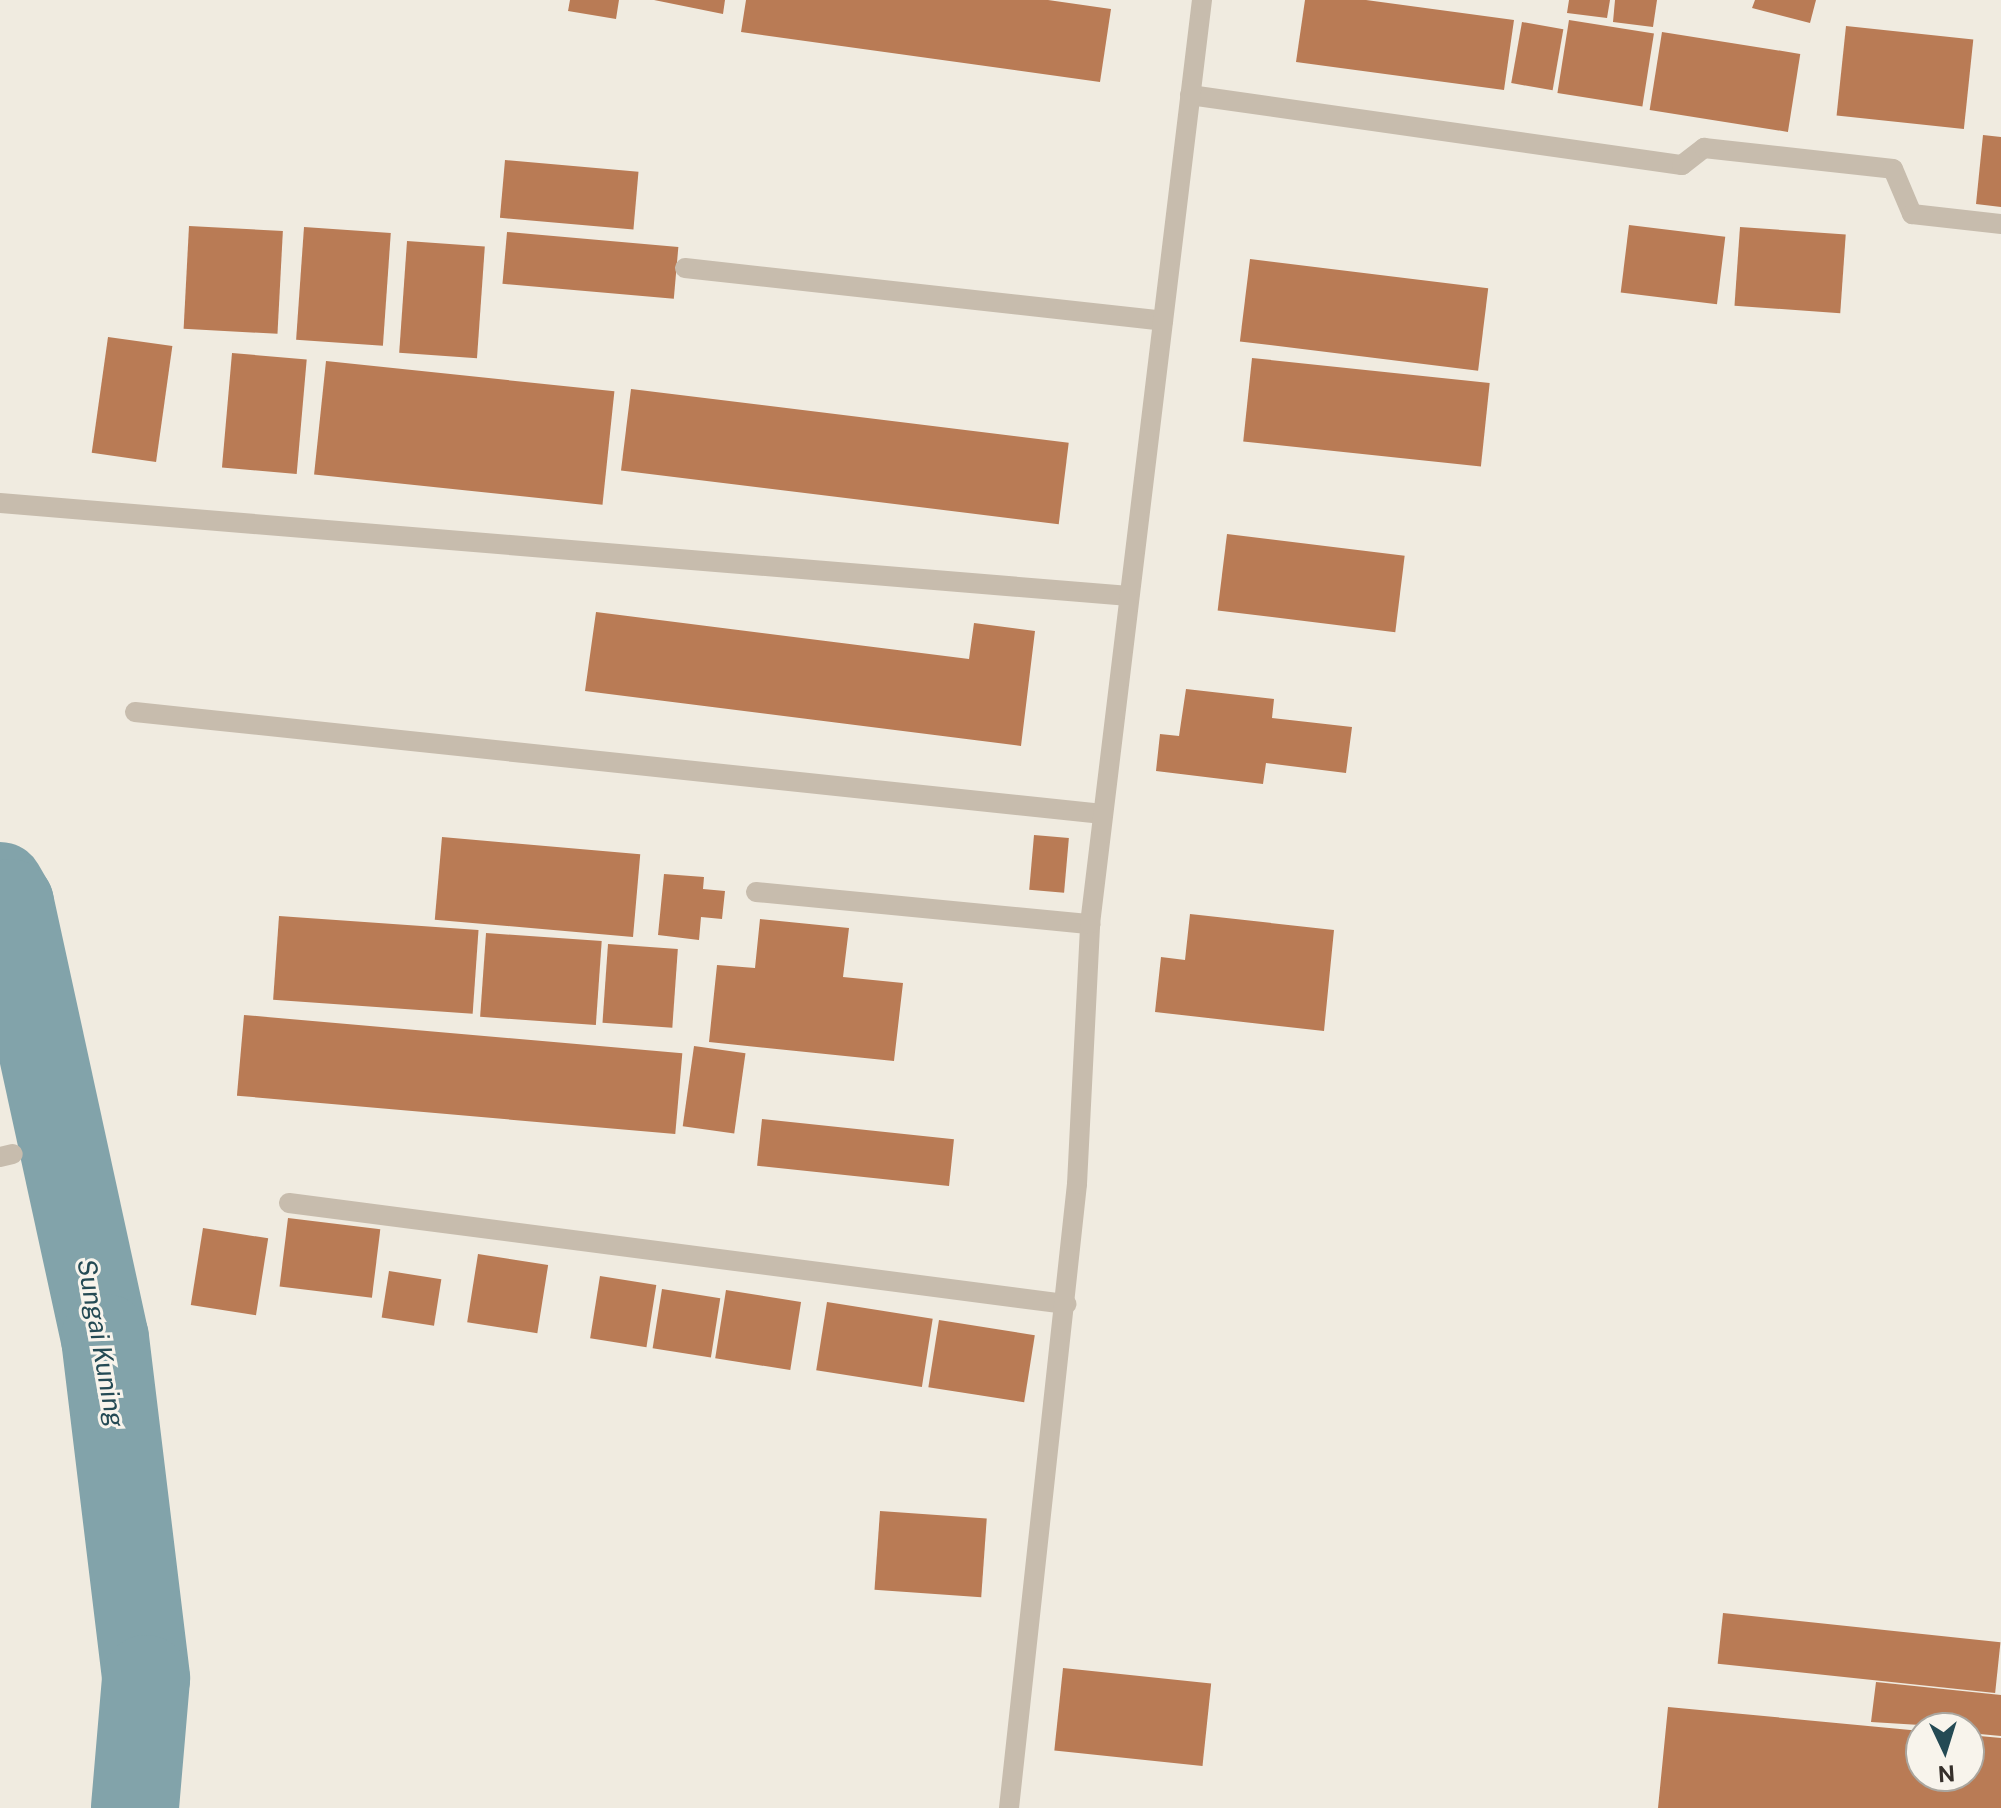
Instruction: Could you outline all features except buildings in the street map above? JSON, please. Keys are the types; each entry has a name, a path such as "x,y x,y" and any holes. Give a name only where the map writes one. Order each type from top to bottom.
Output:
{"street":[{"path":"1009,1808 1066,1304 1090,924 1202,0"},
{"path":"1190,95 1682,165 1704,148 1893,169 1912,214 2001,224"},
{"path":"685,268 1163,321"},
{"path":"0,503 1129,596"},
{"path":"135,712 1103,814"},
{"path":"756,892 1090,924"},
{"path":"289,1203 1066,1304"}],"waterway":[{"name":"Sungai Kuning","path":"0,886 10,903 105,1338 146,1679 135,1808"}]}
